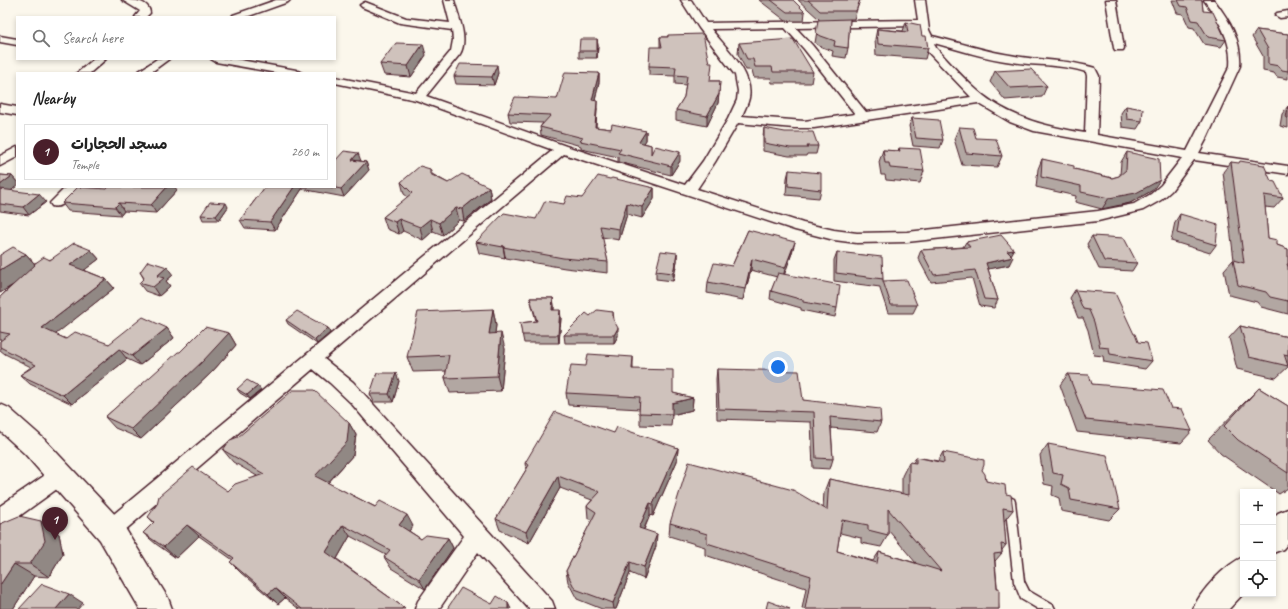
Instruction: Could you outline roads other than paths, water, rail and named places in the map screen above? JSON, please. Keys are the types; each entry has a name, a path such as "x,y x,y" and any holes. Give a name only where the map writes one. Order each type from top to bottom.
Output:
{"street":[{"path":"127,0 145,10 145,13 141,16"},
{"path":"240,16 285,0"},
{"path":"419,97 456,52 458,43 449,0"},
{"path":"686,0 703,26 740,75 744,83 743,100 734,119 709,162 688,191"},
{"path":"920,0 924,30 931,49 980,99 1000,112 1032,126 1058,132 1288,170"},
{"path":"1111,0 1119,48"},
{"path":"336,80 419,97 562,149 793,225 834,235 857,238 907,237 1098,216 1138,207 1156,197 1166,188 1191,155 1224,91 1235,66 1236,58 1233,42 1221,16 1209,0"},
{"path":"365,5 404,21 455,27"},
{"path":"805,15 815,24"},
{"path":"703,26 924,23"},
{"path":"787,24 808,47 863,116"},
{"path":"0,39 16,42"},
{"path":"928,40 942,41 965,49 1012,59 1063,63 1080,66 1091,70 1093,76 1091,138"},
{"path":"84,72 100,60"},
{"path":"144,72 162,60"},
{"path":"222,60 290,72"},
{"path":"734,119 762,120 786,125 800,125 980,99"},
{"path":"0,108 16,111"},
{"path":"110,530 562,149"},
{"path":"0,162 16,153"},
{"path":"57,203 73,188"},
{"path":"312,360 326,368 354,395 498,561 544,609"},
{"path":"0,415 34,446 110,530 158,609"},
{"path":"0,518 60,475"},
{"path":"1276,536 1288,522"},
{"path":"426,609 477,536"},
{"path":"1208,609 1240,575"}],"lane":[{"path":"1004,492 1010,500 1019,582 1024,595 1049,609"}],"place":[{"name":"مسجد الحجارات","path":"55,540"}]}
